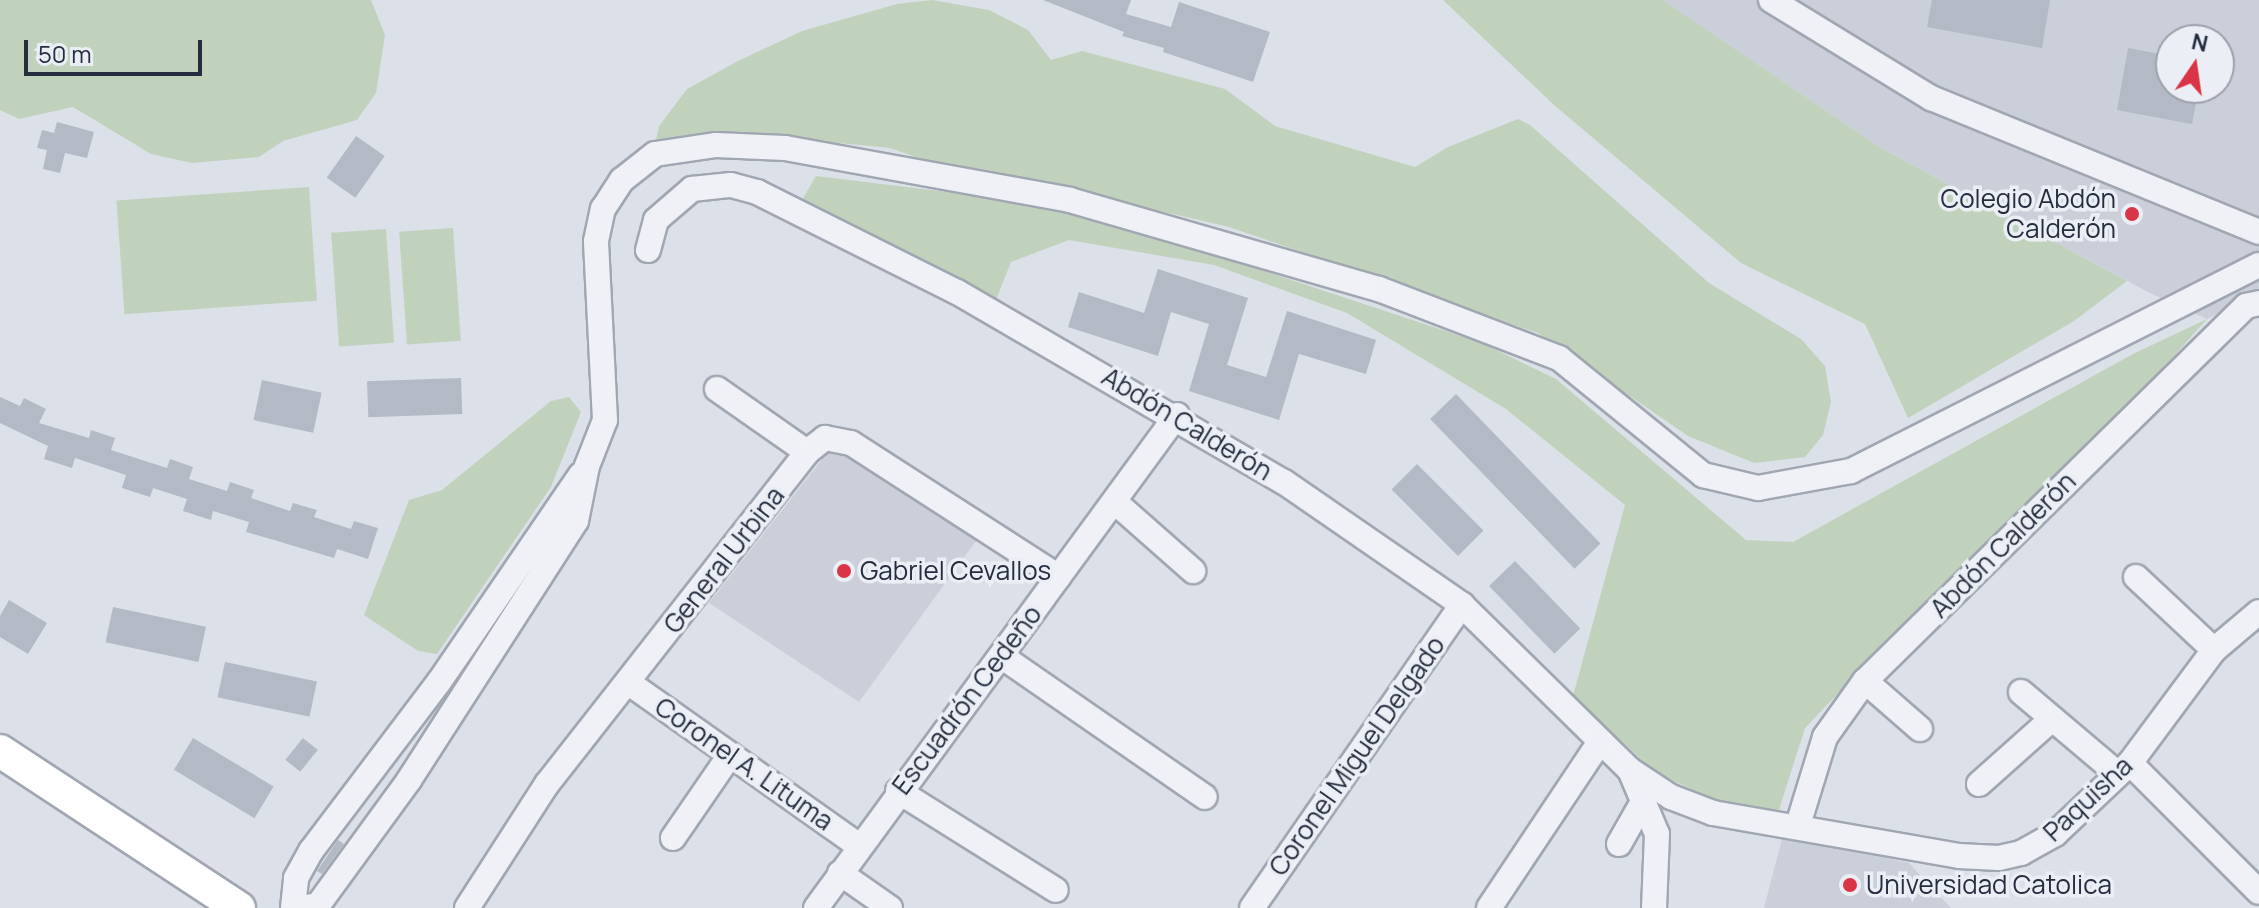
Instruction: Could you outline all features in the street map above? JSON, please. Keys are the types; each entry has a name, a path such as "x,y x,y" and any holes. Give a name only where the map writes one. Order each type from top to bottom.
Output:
{"main road":[{"path":"3,760 239,908"}],"street":[{"path":"1771,0 1931,98 2259,232"},
{"path":"301,908 318,905 463,698 576,521 587,466 605,420 596,241 603,209 622,180 655,154 716,145 785,148 1070,200 1379,289 1559,358 1703,475 1758,488 1851,471 2259,265"},
{"name":"Abdón Calderón","path":"648,250 656,220 692,189 731,185 757,192 957,292 1177,415 1462,605 1599,743 1630,770 1657,834 1654,908"},
{"name":"Abdón Calderón","path":"1798,825 1825,737 1865,681 2246,306 2259,303"},
{"path":"717,389 807,452 825,438 851,443 1059,577"},
{"name":"Escuadrón Cedeño","path":"816,908 898,791 1004,658 1177,415"},
{"name":"General Urbina","path":"467,908 547,784 807,452"},
{"path":"293,908 296,878 311,851 439,682 587,466"},
{"path":"1116,503 1193,571"},
{"path":"2136,577 2214,650"},
{"name":"Coronel Miguel Delgado","path":"1252,908 1462,605"},
{"name":"Paquisha","path":"1630,770 1691,807 1999,858 2036,848 2055,834 2123,768 2214,650 2259,612"},
{"path":"1004,658 1205,797"},
{"path":"1865,681 1920,729"},
{"name":"Coronel A. Lituma","path":"629,683 858,845"},
{"path":"2021,692 2052,719 2123,768 2259,892"},
{"path":"1979,784 2052,719"},
{"path":"1489,908 1599,743"},
{"path":"673,838 730,755"},
{"path":"898,791 1056,890"},
{"path":"1619,844 1644,800"},
{"path":"840,873 890,908"}],"shaded area":[{"name":"Colegio Abdón Calderón","path":"1663,0 2259,0 2259,292 2207,319 2148,292 1881,148"},
{"name":"Gabriel Cevallos","path":"831,448 843,449 978,538 859,702 709,603"},
{"name":"Universidad Catolica","path":"1783,835 1909,863 1951,908 1764,908"}],"green space":[{"path":"0,0 371,0 385,35 376,93 357,120 283,141 259,157 192,163 151,154 73,107 19,119 0,110"},
{"path":"932,0 989,10 1028,30 1051,60 1082,51 1225,89 1275,126 1415,167 1448,147 1518,119 1530,125 1709,283 1801,339 1825,366 1831,402 1823,435 1805,457 1754,463 1688,436 1538,333 1229,227 981,169 938,165 890,148 736,133 656,140 659,126 687,89 738,61 802,31 897,4"},
{"path":"1443,0 1663,0 1881,148 2127,281 2074,321 1908,418 1865,324 1741,263 1554,105"},
{"path":"816,176 997,198 1113,221 1482,343 1556,379 1746,540 1793,542 2133,354 2207,319 2079,462 1936,591 1805,728 1777,816 1727,806 1655,772 1573,696 1625,505 1506,409 1347,313 1214,265 1069,240 1011,262 996,300 802,200"},
{"path":"309,187 317,301 124,314 116,200"},
{"path":"453,228 461,341 407,344 399,232"},
{"path":"386,229 394,343 339,347 331,233"},
{"path":"569,397 581,412 551,487 437,654 418,651 364,615 409,500 442,490 551,401"}],"building":[{"path":"1043,0 1131,0 1126,14 1171,27 1179,2 1270,32 1253,82 1163,52 1164,48 1122,36 1124,32"},
{"path":"1932,0 2050,0 2042,48 1927,27"},
{"path":"2128,48 2155,53 2155,104 2196,104 2192,124 2117,110"},
{"path":"57,122 94,132 87,158 65,153 60,173 43,169 47,150 37,148 42,130 54,133"},
{"path":"356,136 385,156 355,198 327,178"},
{"path":"1158,269 1248,298 1227,365 1266,377 1287,311 1376,340 1366,374 1299,354 1279,420 1189,391 1209,324 1171,312 1158,356 1068,327 1079,292 1144,313"},
{"path":"461,378 462,414 368,417 367,381"},
{"path":"262,380 322,393 313,433 253,420"},
{"path":"1456,394 1600,544 1575,569 1430,419"},
{"path":"0,397 20,406 24,398 46,409 39,423 89,438 91,430 115,438 111,450 167,468 170,459 193,467 189,479 227,491 230,482 254,490 251,498 290,511 293,503 317,510 314,517 351,529 354,521 378,528 368,559 337,549 334,558 246,532 249,522 213,511 211,520 183,511 187,499 153,488 150,497 122,488 126,475 75,458 72,468 44,459 48,446 0,423"},
{"path":"1417,464 1483,530 1458,556 1392,489"},
{"path":"1515,561 1580,629 1554,654 1489,586"},
{"path":"9,600 47,623 28,654 0,637 0,616"},
{"path":"113,607 206,627 198,662 106,642"},
{"path":"225,662 317,682 309,717 218,697"},
{"path":"193,738 274,786 255,818 174,770"},
{"path":"303,738 318,750 300,772 285,760"},
{"path":"338,840 344,844 322,874 317,871"}],"place":[{"name":"Colegio Abdón Calderón","path":"2132,214"},
{"name":"Gabriel Cevallos","path":"844,571"},
{"name":"Universidad Catolica","path":"1850,885"}]}
